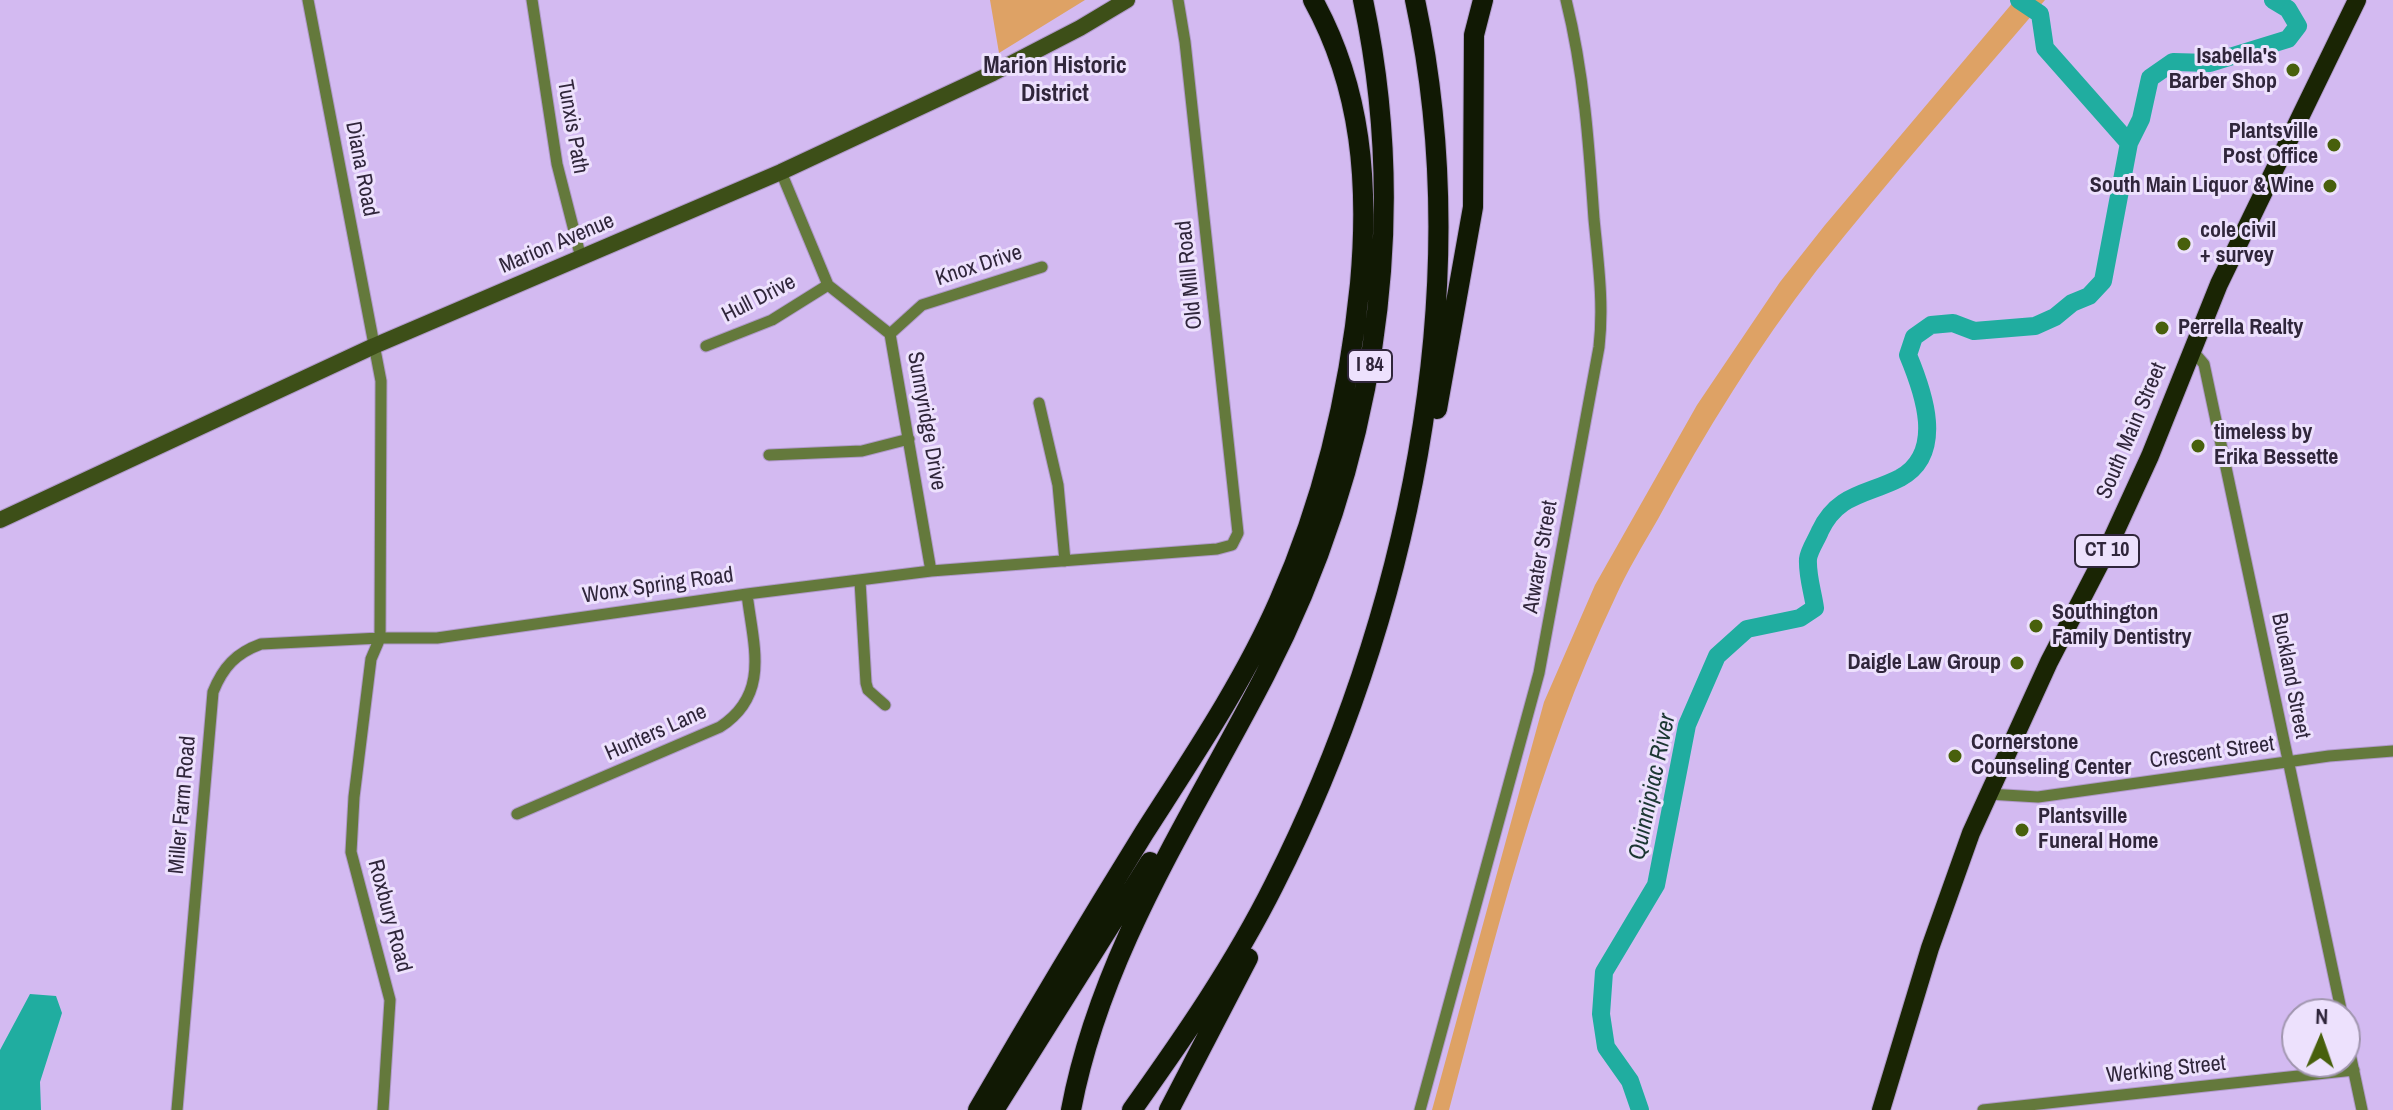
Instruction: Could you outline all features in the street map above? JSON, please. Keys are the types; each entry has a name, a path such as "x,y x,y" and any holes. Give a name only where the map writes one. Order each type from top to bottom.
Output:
{"highway":[{"path":"978,1110 1059,970 1245,670 1279,602 1316,504 1336,434 1350,366 1362,262 1365,190 1351,95 1337,51 1313,0"},
{"name":"I 84","path":"994,1110 1246,709 1281,644 1324,544 1346,475 1370,370 1379,299 1384,190 1381,118 1363,0"},
{"path":"1389,586 1422,428 1436,267 1434,131 1429,76 1415,0"},
{"path":"1169,1110 1285,886 1358,690 1420,495 1469,231 1474,184 1474,35 1483,0"},
{"name":"South Main Street","path":"1881,1110 1955,872 1988,794 2155,444 2219,284 2357,0"},
{"path":"1071,1110 1087,1045 1117,959 1149,889 1246,709"},
{"path":"1132,1110 1191,1027 1247,936 1319,790"}],"main road":[{"name":"Marion Avenue","path":"0,520 374,346 781,172 993,73 1127,0"}],"street":[{"name":"Diana Road","path":"308,0 374,346"},
{"name":"Tunxis Path","path":"532,0 557,164 581,258"},
{"name":"Old Mill Road","path":"1178,0 1187,58 1238,533 1232,545"},
{"name":"Atwater Street","path":"1420,1110 1539,673 1599,347 1601,315 1588,129 1582,76 1566,0"},
{"name":"Sunnyridge Drive","path":"781,172 828,285 890,334 931,571"},
{"name":"Knox Drive","path":"890,334 922,305 1042,267"},
{"name":"Hull Drive","path":"706,346 772,320 828,285"},
{"path":"374,346 381,381 380,638"},
{"name":"Buckland Street","path":"2192,350 2204,364 2338,998"},
{"path":"1039,403 1058,485 1065,561"},
{"path":"769,455 862,451 909,439"},
{"name":"Wonx Spring Road","path":"380,638 437,638 931,571 1217,549 1232,545"},
{"path":"860,581 866,683 868,690 885,705"},
{"name":"Hunters Lane","path":"517,814 710,732 737,717 755,683 755,656 747,594"},
{"name":"Miller Farm Road","path":"177,1110 213,692 219,677 236,656 261,644 380,638"},
{"name":"Roxbury Road","path":"380,638 371,659 354,797 351,852 390,1000 383,1110"},
{"name":"Crescent Street","path":"1988,794 2038,797 2329,756 2393,751"},
{"name":"Werking Street","path":"1983,1110 2281,1078"},
{"path":"2356,1078 2362,1110"}],"shaded area":[{"path":"990,0 1085,0 999,53"},
{"path":"2015,0 2045,0 1873,202 1795,300 1713,423 1625,578 1587,660 1541,786 1520,850 1449,1110 1432,1110 1544,702 1595,585 1697,405 1780,282"},
{"path":"30,994 56,996 62,1013 40,1082 41,1110 0,1110 0,1050"}],"waterway":[{"path":"2019,0 2040,14 2045,48 2129,143"},
{"name":"Quinnipiac River","path":"1640,1110 1630,1081 1606,1047 1601,1014 1604,972 1656,885 1687,725 1717,656 1747,629 1800,618 1815,608 1808,559 1827,519 1845,502 1900,478 1914,467 1923,453 1927,421 1920,386 1908,355 1914,337 1931,325 1953,323 1974,331 2035,326 2089,296 2103,281 2129,143 2141,119 2150,78 2173,62 2210,63 2288,39 2298,26 2288,9 2273,0"}],"place":[{"name":"Isabella's Barber Shop","path":"2293,70"},
{"name":"Plantsville Post Office","path":"2334,145"},
{"name":"South Main Liquor & Wine","path":"2330,186"},
{"name":"cole civil + survey","path":"2184,244"},
{"name":"Perrella Realty","path":"2162,328"},
{"name":"timeless by Erika Bessette","path":"2198,446"},
{"name":"Southington Family Dentistry","path":"2036,626"},
{"name":"Daigle Law Group","path":"2017,663"},
{"name":"Cornerstone Counseling Center","path":"1955,756"},
{"name":"Plantsville Funeral Home","path":"2022,830"}],"district":[{"name":"Marion Historic District","path":"1055,81"}]}
